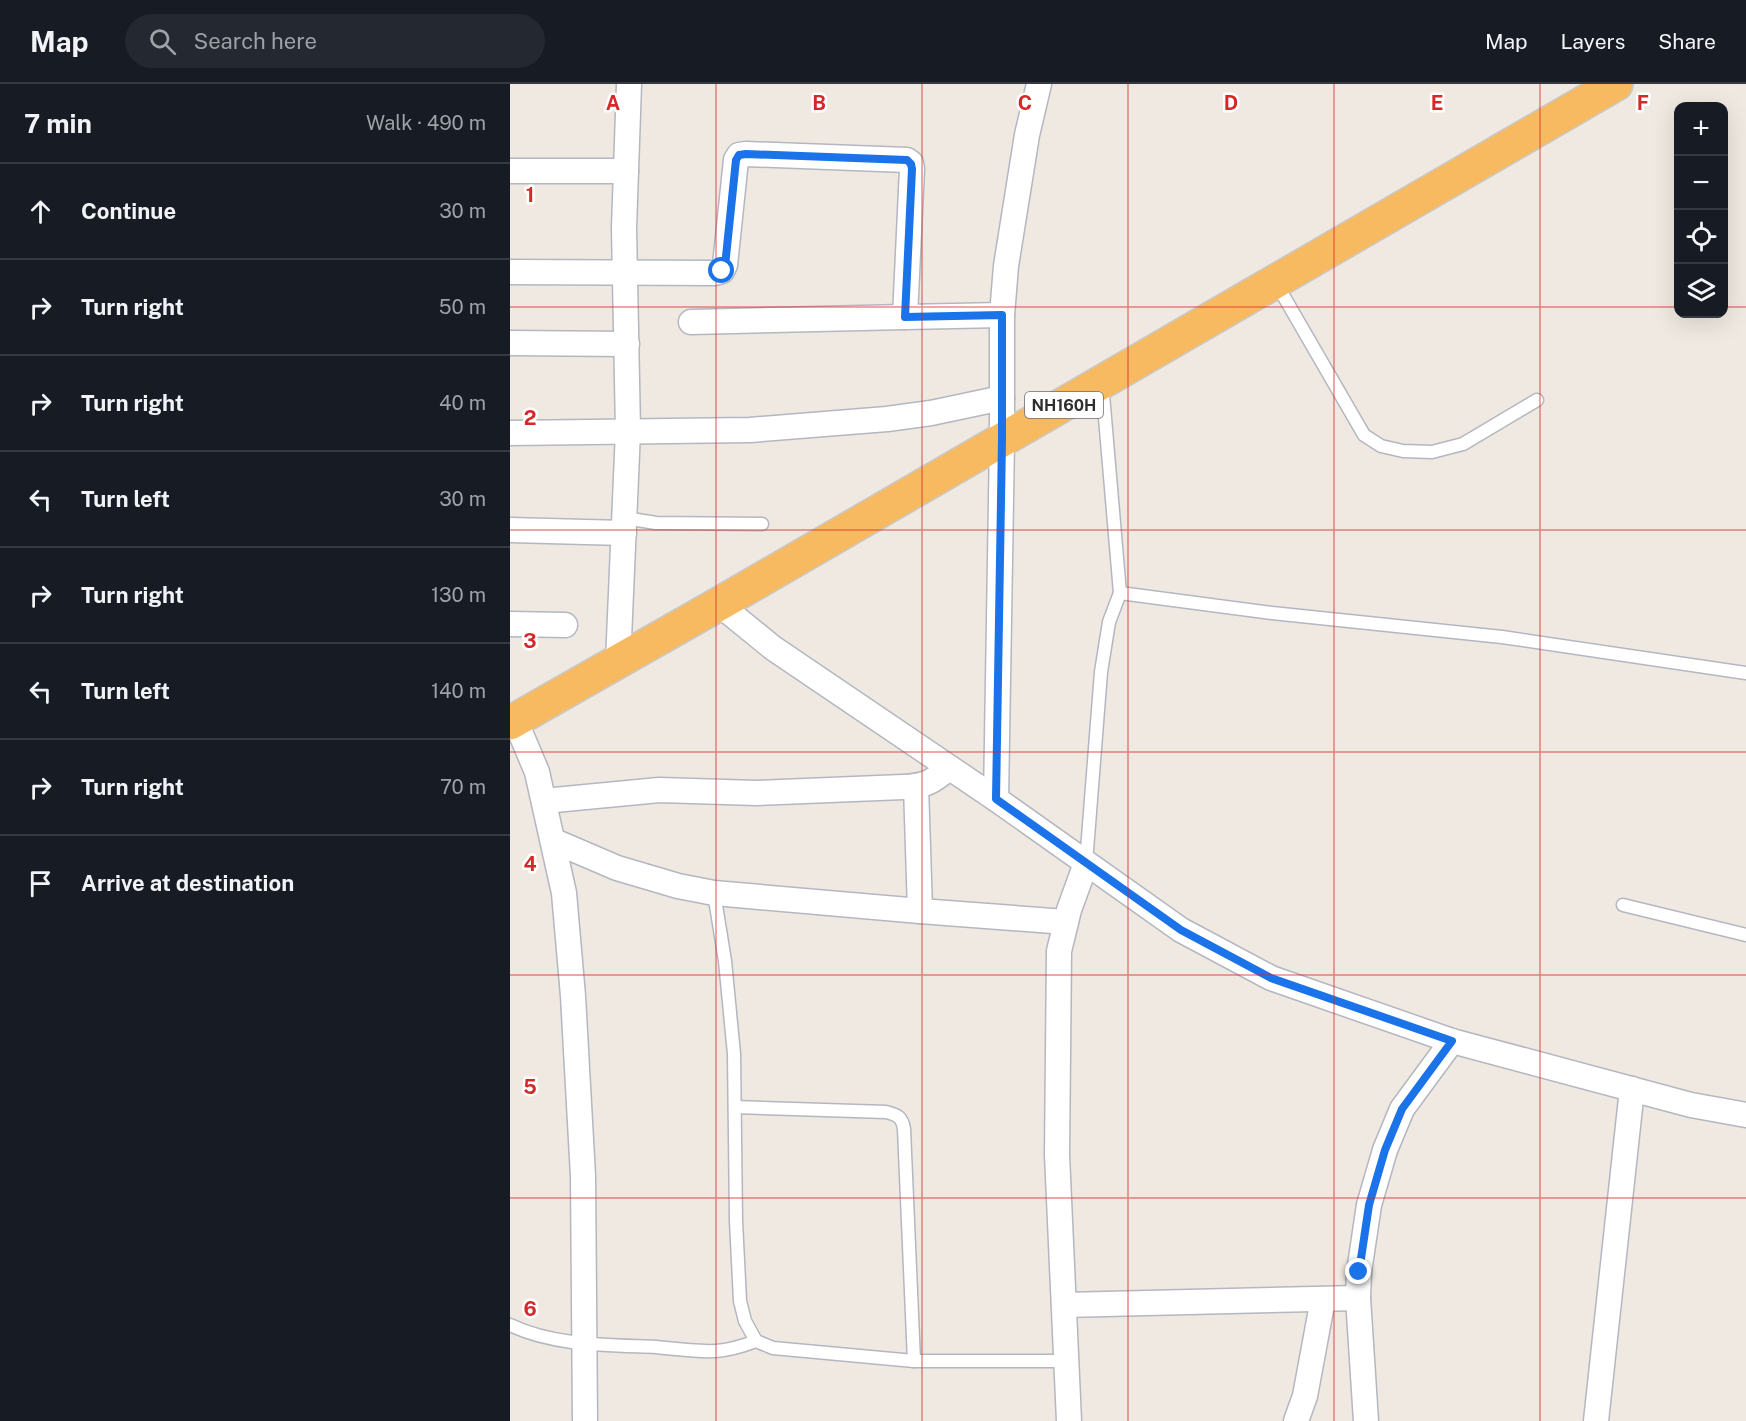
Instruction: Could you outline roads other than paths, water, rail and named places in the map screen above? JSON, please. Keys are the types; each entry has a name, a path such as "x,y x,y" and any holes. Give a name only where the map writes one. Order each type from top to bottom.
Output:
{"highway":[{"name":"NH160H","path":"513,722 1616,84"}],"street":[{"path":"618,662 628,431 624,228 628,84"},
{"path":"996,799 1002,315 1006,266 1027,135 1039,84"},
{"path":"510,272 715,273 722,271 725,266 736,160 739,155 907,160 912,169 905,317"},
{"path":"510,171 626,171"},
{"path":"691,322 1002,315"},
{"path":"510,343 627,344"},
{"path":"510,433 750,430 887,419 931,413 1002,398"},
{"path":"510,530 625,525"},
{"path":"719,604 773,648 996,799 1181,930 1271,978 1452,1041 1691,1105 1746,1115"},
{"path":"510,624 565,625"},
{"path":"513,722 537,772 564,893 573,996 583,1176 585,1421"},
{"path":"544,801 659,790 757,793 916,786 932,782 949,768"},
{"path":"916,786 920,911"},
{"path":"554,841 617,868 678,886 714,893 1066,922"},
{"path":"1069,1421 1057,1144 1059,951 1069,910 1086,863"},
{"path":"1366,1421 1358,1298 1359,1272 1369,1205 1385,1150 1402,1109 1452,1041"},
{"path":"1596,1421 1632,1089"},
{"path":"1064,1305 1358,1298"},
{"path":"1296,1421 1305,1396 1323,1299"}],"lane":[{"path":"1275,282 1364,435 1381,446 1403,451 1432,452 1463,444 1538,400"},
{"path":"1086,863 1101,672 1109,622 1120,593 1102,382"},
{"path":"625,525 762,524"},
{"path":"1120,593 1272,613 1502,637 1746,673"},
{"path":"714,893 725,961 734,1054 736,1221 740,1301 745,1321 756,1341 773,1348 914,1361 1066,1360"},
{"path":"1623,905 1746,935"},
{"path":"735,1107 886,1112 898,1115 903,1120 914,1361"},
{"path":"510,1325 534,1335 584,1343 714,1351 756,1341"}]}
